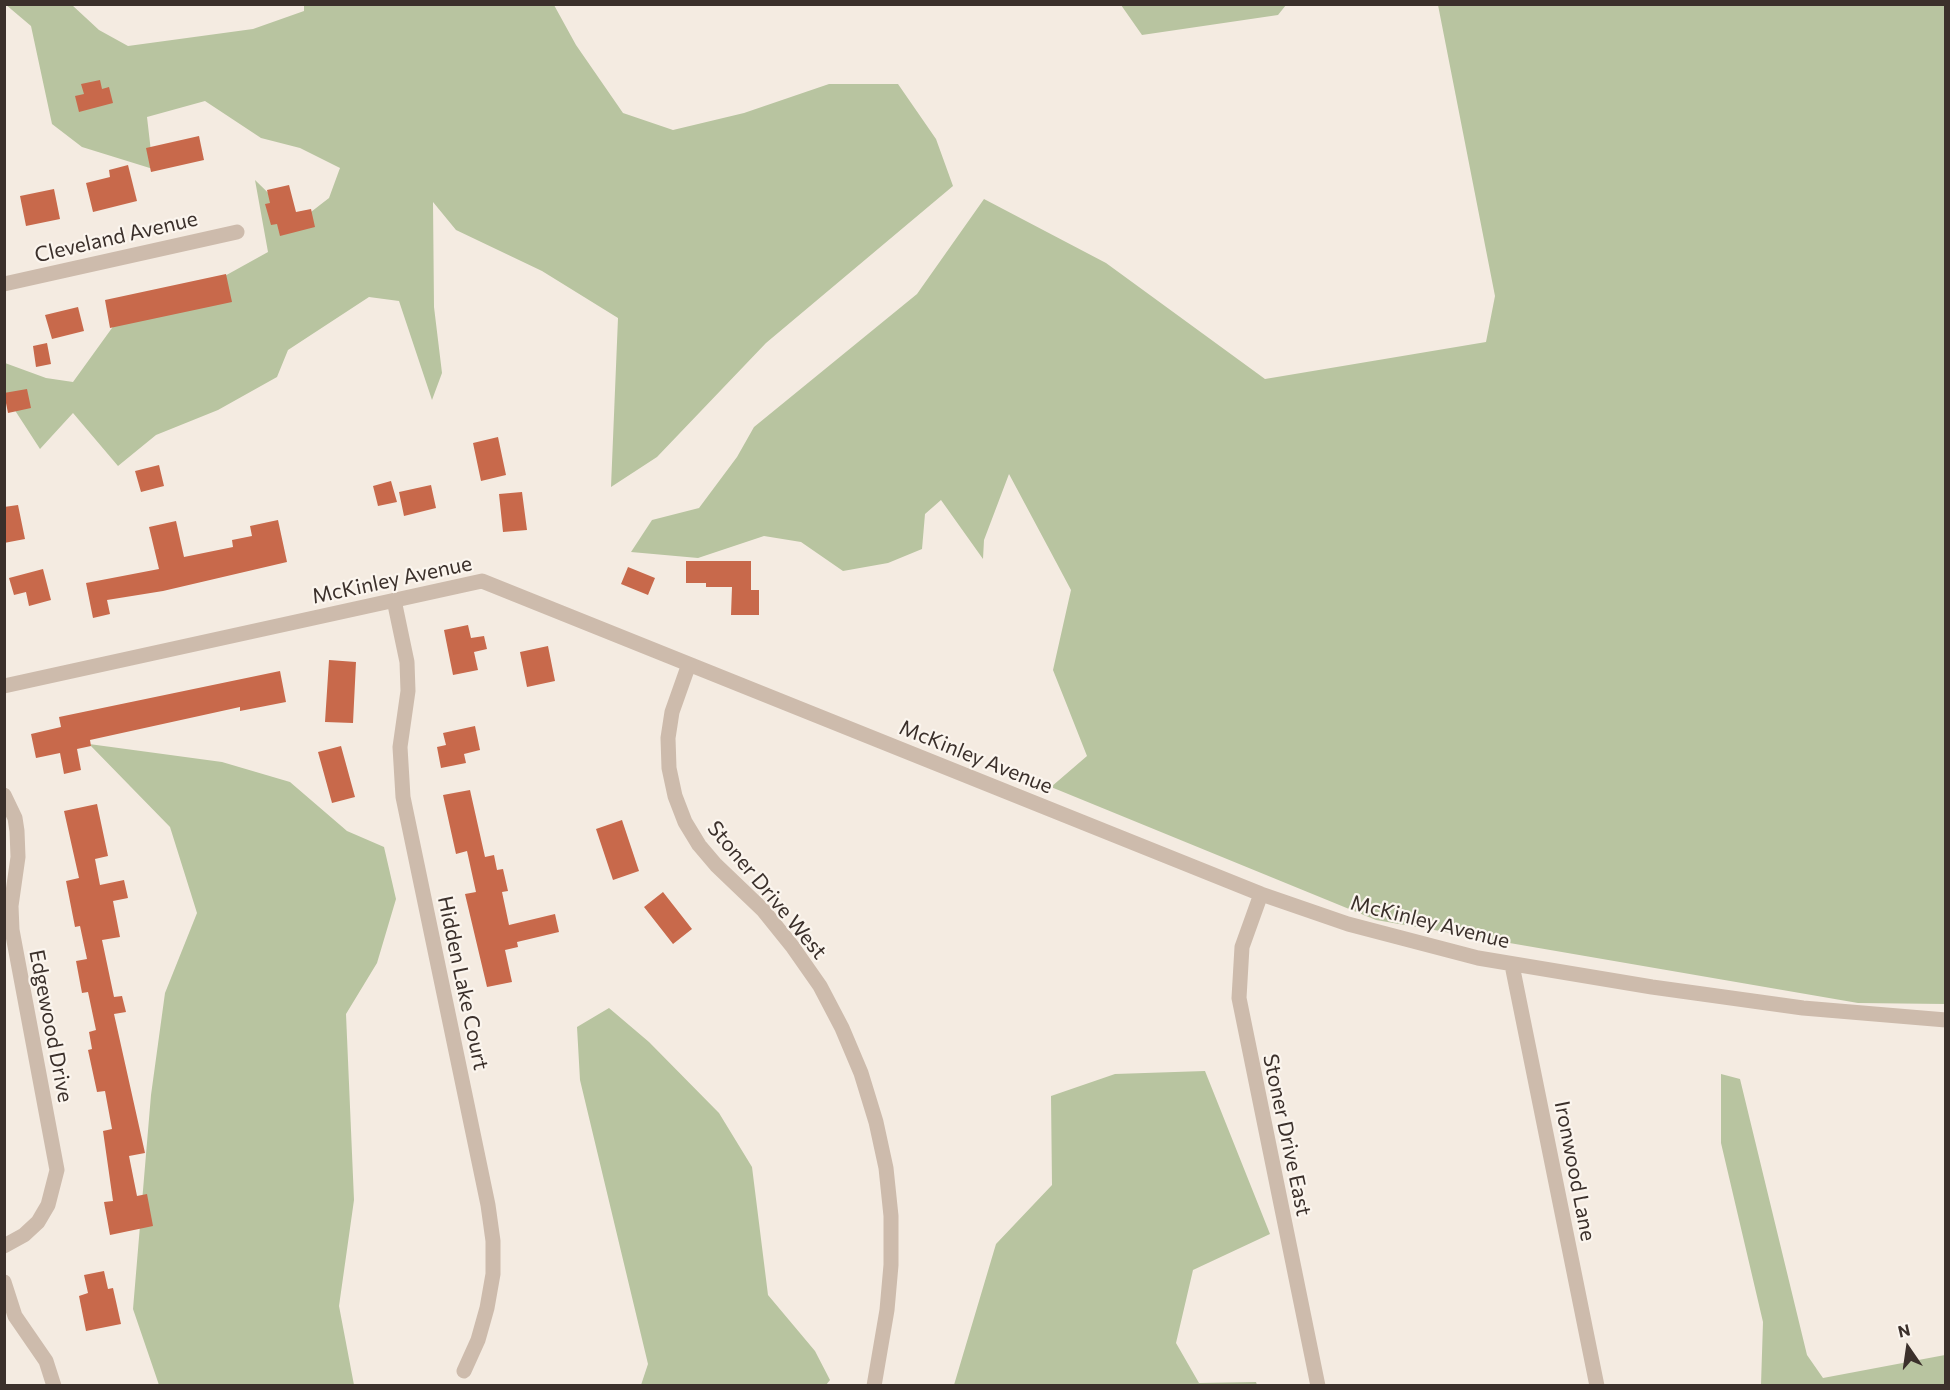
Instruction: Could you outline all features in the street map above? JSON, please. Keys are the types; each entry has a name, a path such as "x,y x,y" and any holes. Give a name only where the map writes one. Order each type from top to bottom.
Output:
{"street":[{"name":"Cleveland Avenue","path":"4,284 237,232"},
{"name":"McKinley Avenue","path":"4,686 482,581 1261,894 1348,924 1413,943 1512,964 1767,1004 1946,1020"},
{"name":"Hidden Lake Court","path":"394,600 407,662 408,691 400,747 403,797 488,1205 493,1241 492,1274 487,1308 478,1340 464,1371"},
{"name":"Stoner Drive West","path":"689,664 672,712 668,738 669,768 675,796 685,822 699,845 716,866 763,910 820,986 842,1028 861,1073 876,1122 890,1207 891,1264 887,1310 874,1386"},
{"name":"Edgewood Drive","path":"4,795 17,831 18,857 11,906 12,930 57,1170 48,1205 38,1222 24,1235 4,1246"},
{"name":"Stoner Drive East","path":"1261,894 1242,947 1239,998 1318,1386"},
{"name":"Ironwood Lane","path":"1512,964 1597,1386"},
{"path":"4,1282 15,1316 46,1361 54,1386"}],"green space":[{"path":"5,4 72,5 99,30 128,46 253,29 304,11 304,5 554,5 576,45 623,113 673,130 744,113 829,84 898,84 936,139 953,186 766,343 657,457 611,487 618,318 542,271 456,230 433,202 434,307 442,373 432,400 399,301 369,297 288,350 277,377 218,410 156,435 118,466 73,413 40,449 5,395 5,363 46,378 73,382 125,310 176,303 268,252 255,180 298,222 329,198 340,168 300,148 261,138 205,101 147,117 153,169 82,147 52,124 31,26"},
{"path":"1121,5 1286,5 1278,15 1142,35"},
{"path":"1438,5 1945,5 1945,1004 1858,1003 1376,920 1051,787 1087,756 1053,670 1071,590 1009,474 984,540 983,559 941,500 925,514 922,549 888,563 843,571 801,542 764,536 698,558 631,552 652,520 699,508 737,457 754,427 917,294 984,199 1106,263 1265,379 1486,342 1495,296"},
{"path":"89,744 222,762 290,782 347,831 384,847 396,899 377,963 346,1014 354,1200 339,1306 354,1385 159,1385 133,1309 151,1095 165,993 197,913 170,827"},
{"path":"609,1008 649,1042 719,1113 752,1167 768,1295 815,1351 830,1380 826,1385 641,1385 648,1364 580,1080 577,1027"},
{"path":"1205,1071 1270,1234 1193,1270 1176,1343 1199,1383 1256,1382 1257,1385 954,1385 996,1244 1052,1185 1051,1096 1115,1074"},
{"path":"1721,1074 1740,1079 1807,1355 1823,1378 1945,1355 1945,1385 1761,1385 1763,1322 1721,1143"}],"building":[{"path":"100,80 102,89 109,87 113,103 79,112 75,96 84,94 81,84"},
{"path":"199,136 204,160 151,172 146,148"},
{"path":"128,165 137,201 93,212 86,183 110,177 109,170"},
{"path":"289,185 296,212 311,209 315,227 280,236 277,224 271,225 265,204 270,203 267,190"},
{"path":"54,189 60,219 26,226 20,196"},
{"path":"226,274 232,302 110,328 105,300"},
{"path":"78,307 84,331 52,339 45,315"},
{"path":"47,343 51,364 36,367 33,346"},
{"path":"27,389 31,408 8,413 4,393"},
{"path":"498,437 506,475 481,481 473,443"},
{"path":"159,465 164,486 141,492 135,471"},
{"path":"391,481 397,502 378,506 373,486"},
{"path":"431,485 436,508 404,516 399,492"},
{"path":"522,492 527,530 503,532 499,494"},
{"path":"18,505 25,539 4,543 4,507"},
{"path":"278,520 287,562 163,591 107,600 110,614 93,618 86,583 159,569 149,527 176,521 184,557 233,547 232,540 252,536 250,526"},
{"path":"686,561 751,561 751,590 759,590 759,615 731,615 732,587 706,587 706,583 686,583"},
{"path":"628,567 655,578 648,595 621,584"},
{"path":"43,569 51,600 29,606 26,592 14,595 9,578"},
{"path":"468,625 471,638 484,636 487,649 474,652 478,670 453,675 444,630"},
{"path":"548,646 555,681 527,687 520,652"},
{"path":"329,660 356,662 353,723 325,722"},
{"path":"280,671 286,702 240,711 240,707 90,740 91,746 77,749 81,770 64,774 60,753 36,758 31,734 61,727 59,717"},
{"path":"475,726 480,750 464,754 466,763 441,768 437,747 446,745 443,733"},
{"path":"341,746 355,797 332,803 318,752"},
{"path":"470,790 485,857 494,855 497,870 503,869 508,891 502,892 509,925 555,914 559,932 517,942 518,947 505,950 512,982 487,987 465,894 476,892 467,851 456,854 443,795"},
{"path":"97,804 108,856 95,859 100,885 124,880 128,898 113,901 120,937 102,940 114,997 122,996 126,1012 114,1014 145,1153 129,1156 137,1196 147,1194 153,1226 110,1235 104,1202 113,1201 103,1131 112,1129 105,1091 97,1092 88,1050 92,1049 89,1032 96,1030 88,992 82,993 76,961 87,959 80,926 75,927 66,881 79,878 64,811"},
{"path":"622,820 639,871 613,880 596,829"},
{"path":"663,892 692,929 673,944 644,907"},
{"path":"104,1271 108,1289 113,1288 121,1324 86,1331 79,1296 88,1293 84,1275"}]}
